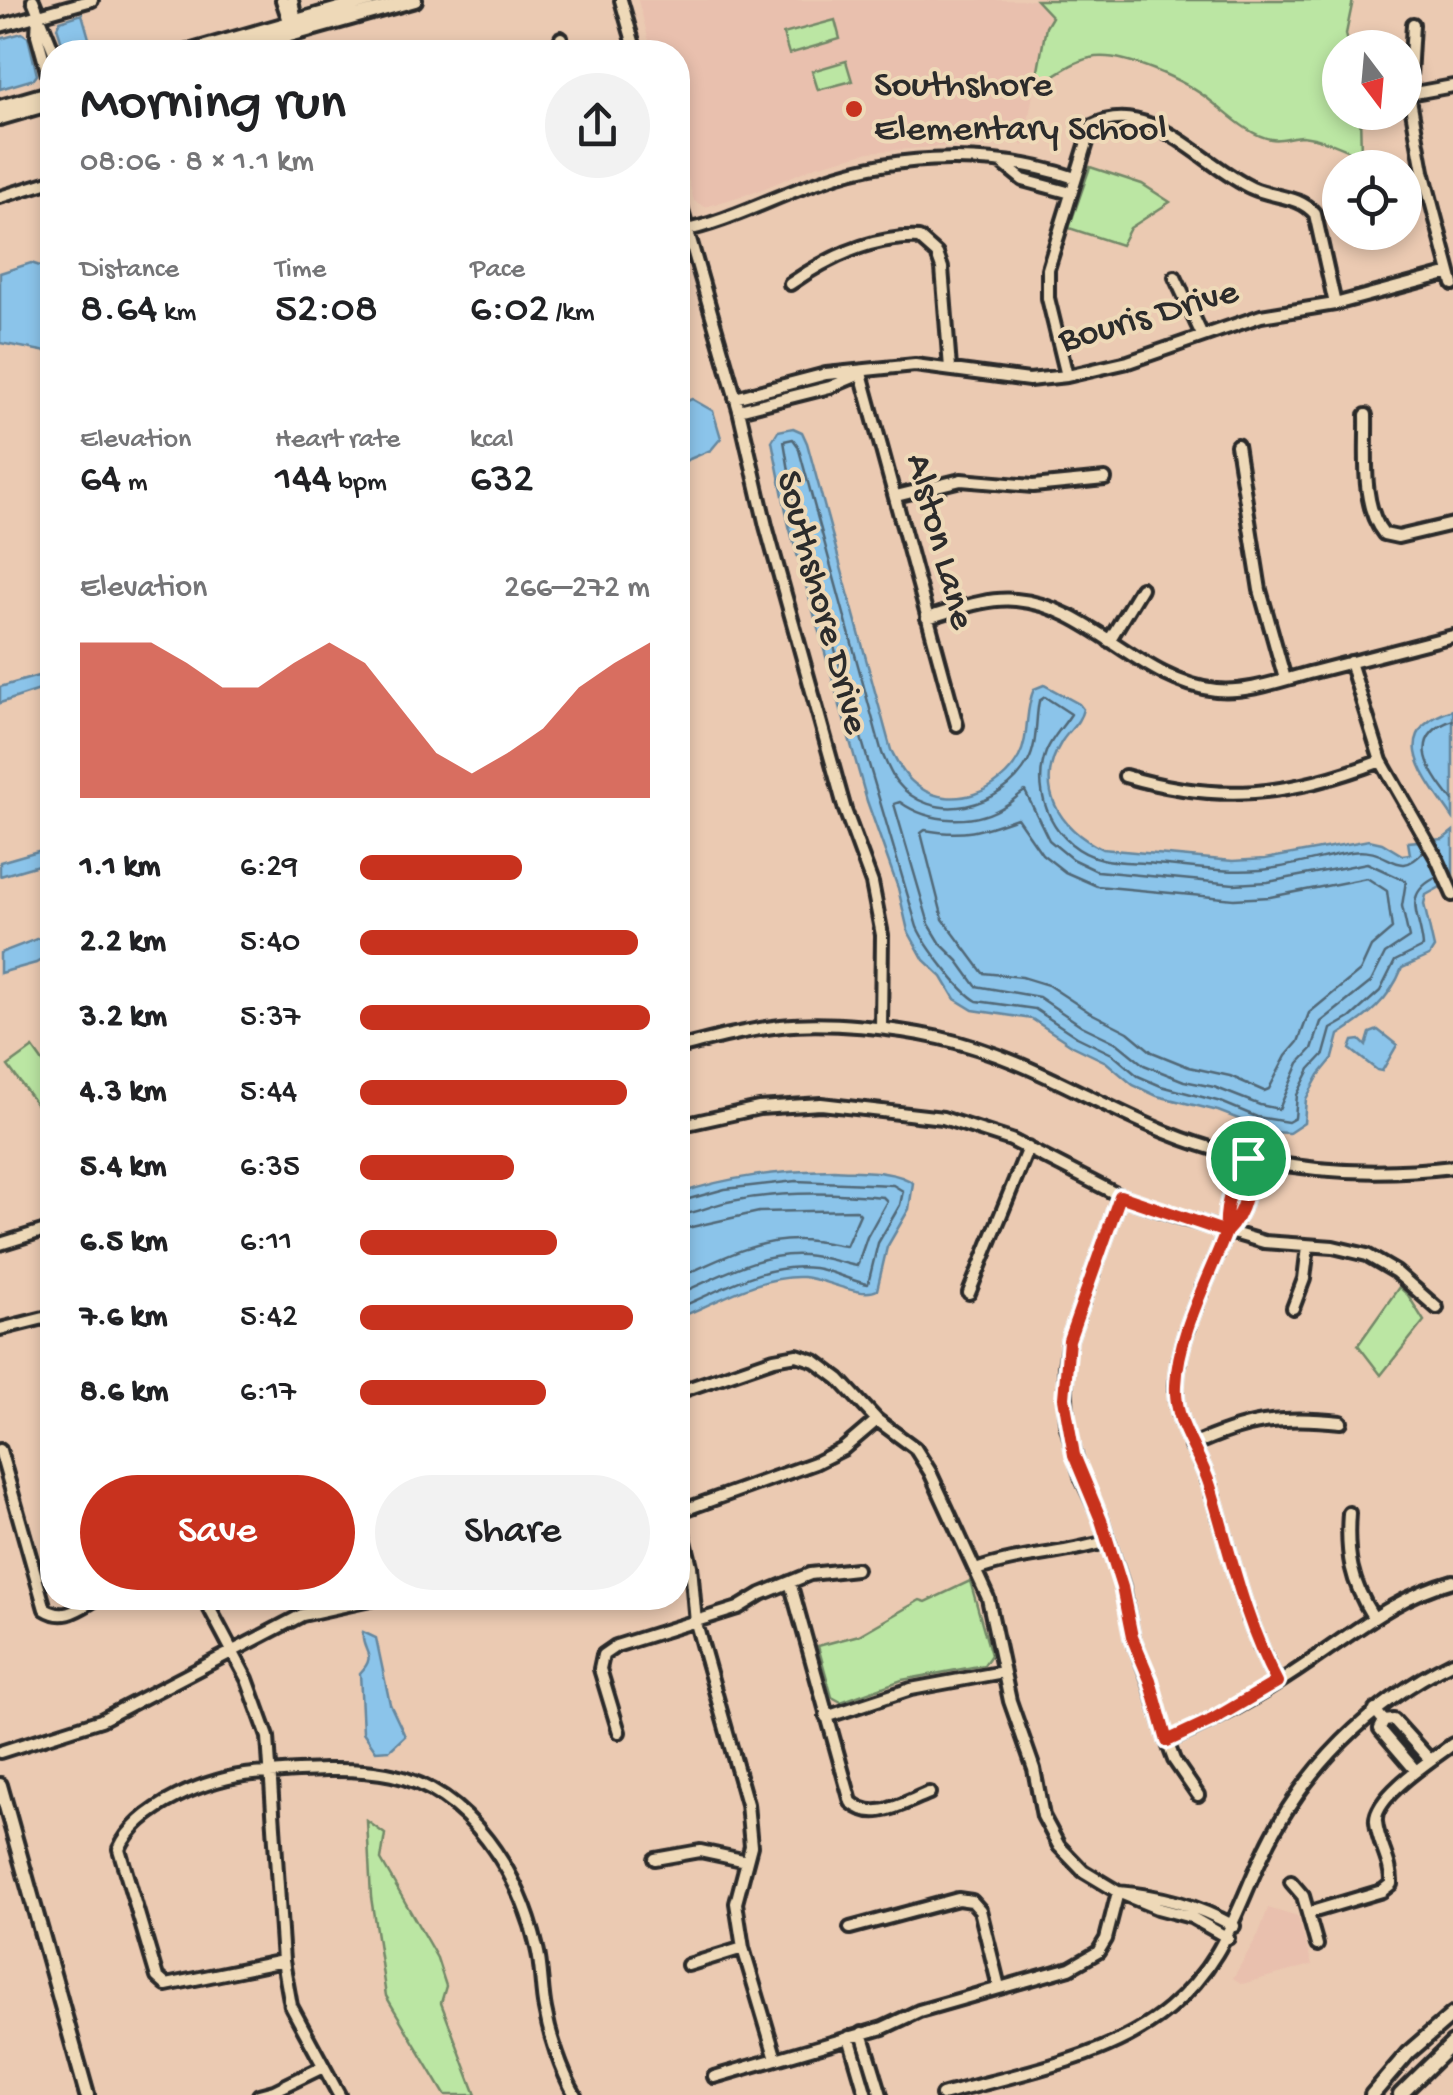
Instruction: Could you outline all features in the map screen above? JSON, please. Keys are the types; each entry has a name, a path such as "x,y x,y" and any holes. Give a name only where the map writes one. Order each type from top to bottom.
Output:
{"main road":[{"path":"260,40 370,0"},
{"path":"237,40 415,0"},
{"path":"0,107 40,95"},
{"path":"0,118 40,106"},
{"path":"0,1785 87,2095"},
{"path":"1372,2095 1408,2053 1453,2014"},
{"path":"1400,2095 1453,2043"}],"street":[{"path":"34,0 40,46"},
{"path":"0,26 92,0"},
{"path":"282,0 294,26"},
{"path":"292,0 294,26"},
{"path":"622,0 633,40"},
{"path":"38,16 51,40"},
{"path":"1413,24 1413,30"},
{"path":"1422,92 1453,86"},
{"path":"1068,376 1048,298 1048,269 1092,126 1104,120 1118,118 1161,128 1228,176 1254,189 1306,203 1315,214 1335,304"},
{"path":"1416,130 1452,278"},
{"path":"690,229 763,206 822,180 906,163 996,158 1076,178"},
{"path":"996,158 1023,180 1071,193"},
{"path":"1037,184 1041,169"},
{"path":"0,197 40,185"},
{"path":"790,284 820,264 850,252 891,240 919,238 937,254 942,268 950,368"},
{"name":"Southshore Drive","path":"690,256 737,404 766,526 845,810 872,883 882,935 881,1028"},
{"path":"1175,277 1202,335"},
{"name":"Bouris Drive","path":"737,404 814,378 916,365 1029,380 1068,376 1128,362 1260,316 1452,278"},
{"name":"Bouris Drive","path":"737,404 817,390 861,373"},
{"name":"Alston Lane","path":"861,373 957,726"},
{"path":"814,378 817,390"},
{"path":"1366,415 1367,484 1376,524 1384,534 1398,537 1453,524"},
{"path":"1237,444 1260,590 1285,679"},
{"path":"896,496 961,480 1033,486 1105,479"},
{"path":"1109,641 1141,588"},
{"path":"927,618 990,601 1015,600 1058,612 1161,672 1190,684 1235,690 1453,636"},
{"path":"1350,662 1381,762 1424,835 1453,895"},
{"path":"1126,776 1189,792 1244,794 1335,778 1381,762"},
{"path":"690,1046 784,1026 881,1028 942,1039 1015,1061 1151,1126 1248,1158 1331,1170 1384,1172 1453,1167"},
{"path":"690,1123 759,1108 821,1104 943,1118 1028,1148 1120,1196 1226,1232 1264,1242 1333,1247 1367,1255 1396,1272 1437,1308"},
{"path":"969,1293 1028,1148"},
{"path":"1248,1158 1236,1174 1225,1216 1226,1232 1183,1346 1176,1402 1190,1446 1209,1484 1254,1636 1277,1682"},
{"path":"1120,1196 1078,1310 1065,1367 1064,1398 1074,1455 1108,1540 1132,1637 1150,1680 1167,1741 1174,1760 1198,1794"},
{"path":"0,1244 40,1232"},
{"path":"1293,1308 1304,1279 1308,1246"},
{"path":"0,1329 40,1319"},
{"path":"690,1388 774,1359 796,1356 816,1362 839,1379 877,1420 896,1430 915,1448 988,1598 1010,1702 1034,1769 1043,1816 1058,1846 1083,1871 1118,1892 1167,1904 1196,1906 1234,1926"},
{"path":"1190,1446 1225,1430 1275,1418 1341,1422"},
{"path":"690,1508 815,1463 842,1449 877,1420"},
{"path":"0,1450 40,1591"},
{"path":"1348,1513 1348,1561 1360,1596 1373,1617"},
{"path":"976,1570 1004,1560 1062,1554 1108,1540"},
{"path":"690,1558 696,1623 747,1804 751,1846 736,1903 744,1948 776,2059"},
{"path":"620,1732 600,1669 602,1655 616,1646 738,1608 810,1574 856,1568"},
{"path":"790,1582 850,1802 861,1811 875,1813 930,1793"},
{"path":"1167,1741 1277,1682 1373,1617 1420,1592 1453,1582"},
{"path":"47,1610 56,1616 76,1610"},
{"path":"210,1610 260,1710 268,1737 283,1961 291,2006 339,2095"},
{"path":"0,1752 100,1720 231,1649 302,1614 320,1610"},
{"path":"942,2095 1124,2040 1150,2024 1186,1993 1228,1938 1281,1819 1330,1756 1375,1710 1425,1675 1453,1662"},
{"path":"826,1717 911,1689 1004,1672"},
{"path":"1375,1710 1384,1721"},
{"path":"1384,1721 1394,1720 1430,1760"},
{"path":"1384,1721 1380,1730 1416,1771"},
{"path":"1395,1746 1408,1736"},
{"path":"1308,1912 1382,1891 1391,1884 1392,1872 1376,1822 1377,1810 1416,1771 1453,1744"},
{"path":"283,1961 166,1985 156,1977 118,1849 125,1836 188,1791 213,1781 272,1773 390,1774 423,1785 483,1833 524,1908 538,1949 545,2009 566,2080 575,2095"},
{"path":"656,1859 700,1851 747,1861"},
{"path":"1291,1882 1303,1896 1317,1946"},
{"path":"714,2077 883,2028 919,2011 1070,1968 1098,1952 1106,1939 1118,1892"},
{"path":"850,1928 958,1899 972,1901 980,1910 999,1987"},
{"path":"1167,1904 1228,1938"},
{"path":"688,1965 744,1948"},
{"path":"856,2035 881,2095"},
{"path":"856,2035 866,2095"},
{"path":"259,2095 323,2067"},
{"path":"862,2080 875,2076"}],"shaded area":[{"name":"Southshore Elementary School","path":"638,0 1036,0 1052,17 1046,27 1023,147 1015,137 1002,131 961,145 869,152 816,166 758,191 705,207 694,201 690,186 690,40 649,40"},
{"path":"1268,1908 1298,1917 1312,1965 1242,1984 1233,1978 1259,1933"}],"green space":[{"path":"1036,0 1353,0 1347,30 1322,30 1322,130 1360,130 1361,150 1346,150 1310,137 1263,137 1187,86 1119,59 1083,60 1035,87 1046,27 1052,17"},
{"path":"835,20 840,39 789,54 783,34"},
{"path":"846,61 852,81 818,90 812,71"},
{"path":"1090,167 1142,184 1170,202 1130,228 1121,245 1069,228"},
{"path":"33,1048 40,1058 39,1108 8,1066"},
{"path":"1399,1287 1424,1321 1381,1375 1358,1345"},
{"path":"970,1581 991,1655 984,1665 902,1680 841,1702 832,1697 818,1646 859,1635 920,1600 926,1602"},
{"path":"367,1821 385,1834 381,1860 437,1958 446,1986 441,2003 476,2095 445,2095 386,1996 371,1897"}],"water":[{"path":"82,14 90,40 61,40 57,27 60,21"},
{"path":"22,33 28,37 37,75 0,89 0,39"},
{"path":"31,263 40,266 40,351 0,343 0,273"},
{"path":"690,400 713,411 721,438 711,450 690,459"},
{"path":"793,428 802,432 807,443 891,750 906,775 919,787 932,794 961,797 975,794 1001,779 1022,749 1034,689 1044,685 1083,709 1054,758 1050,775 1055,805 1074,830 1102,849 1233,861 1369,840 1402,855 1410,854 1408,842 1443,839 1453,831 1453,880 1426,895 1424,904 1434,948 1429,956 1402,968 1391,990 1376,1007 1339,1035 1333,1058 1306,1099 1304,1123 1289,1133 1272,1132 1218,1111 1157,1096 1133,1085 1106,1062 1032,1019 973,1010 955,999 942,977 924,960 908,931 898,888 867,801 789,526 772,441 778,431"},
{"path":"40,675 40,690 0,703 0,687"},
{"path":"1453,710 1453,818 1424,773 1416,744 1420,731 1432,719"},
{"path":"40,850 40,864 0,876 0,862"},
{"path":"40,938 40,960 36,963 0,973 0,953"},
{"path":"1378,1030 1397,1045 1382,1071 1350,1049 1353,1041 1360,1040 1366,1046 1370,1033"},
{"path":"794,1172 886,1173 913,1183 909,1209 887,1247 877,1290 862,1292 803,1277 770,1280 690,1313 690,1191"},
{"path":"363,1632 376,1638 390,1704 405,1736 390,1750 376,1751 363,1732 360,1673 369,1657"}],"place":[{"name":"Southshore Elementary School","path":"854,109"}],"route":[{"path":"1248,1158 1236,1174 1225,1216 1226,1232 1120,1196 1078,1310 1065,1367 1064,1398 1074,1455 1101,1520 1122,1587 1132,1637 1150,1680 1167,1741 1196,1729 1277,1682 1254,1636 1209,1484 1186,1437 1176,1402 1183,1346 1226,1232 1238,1220 1249,1176 1248,1158"}]}
